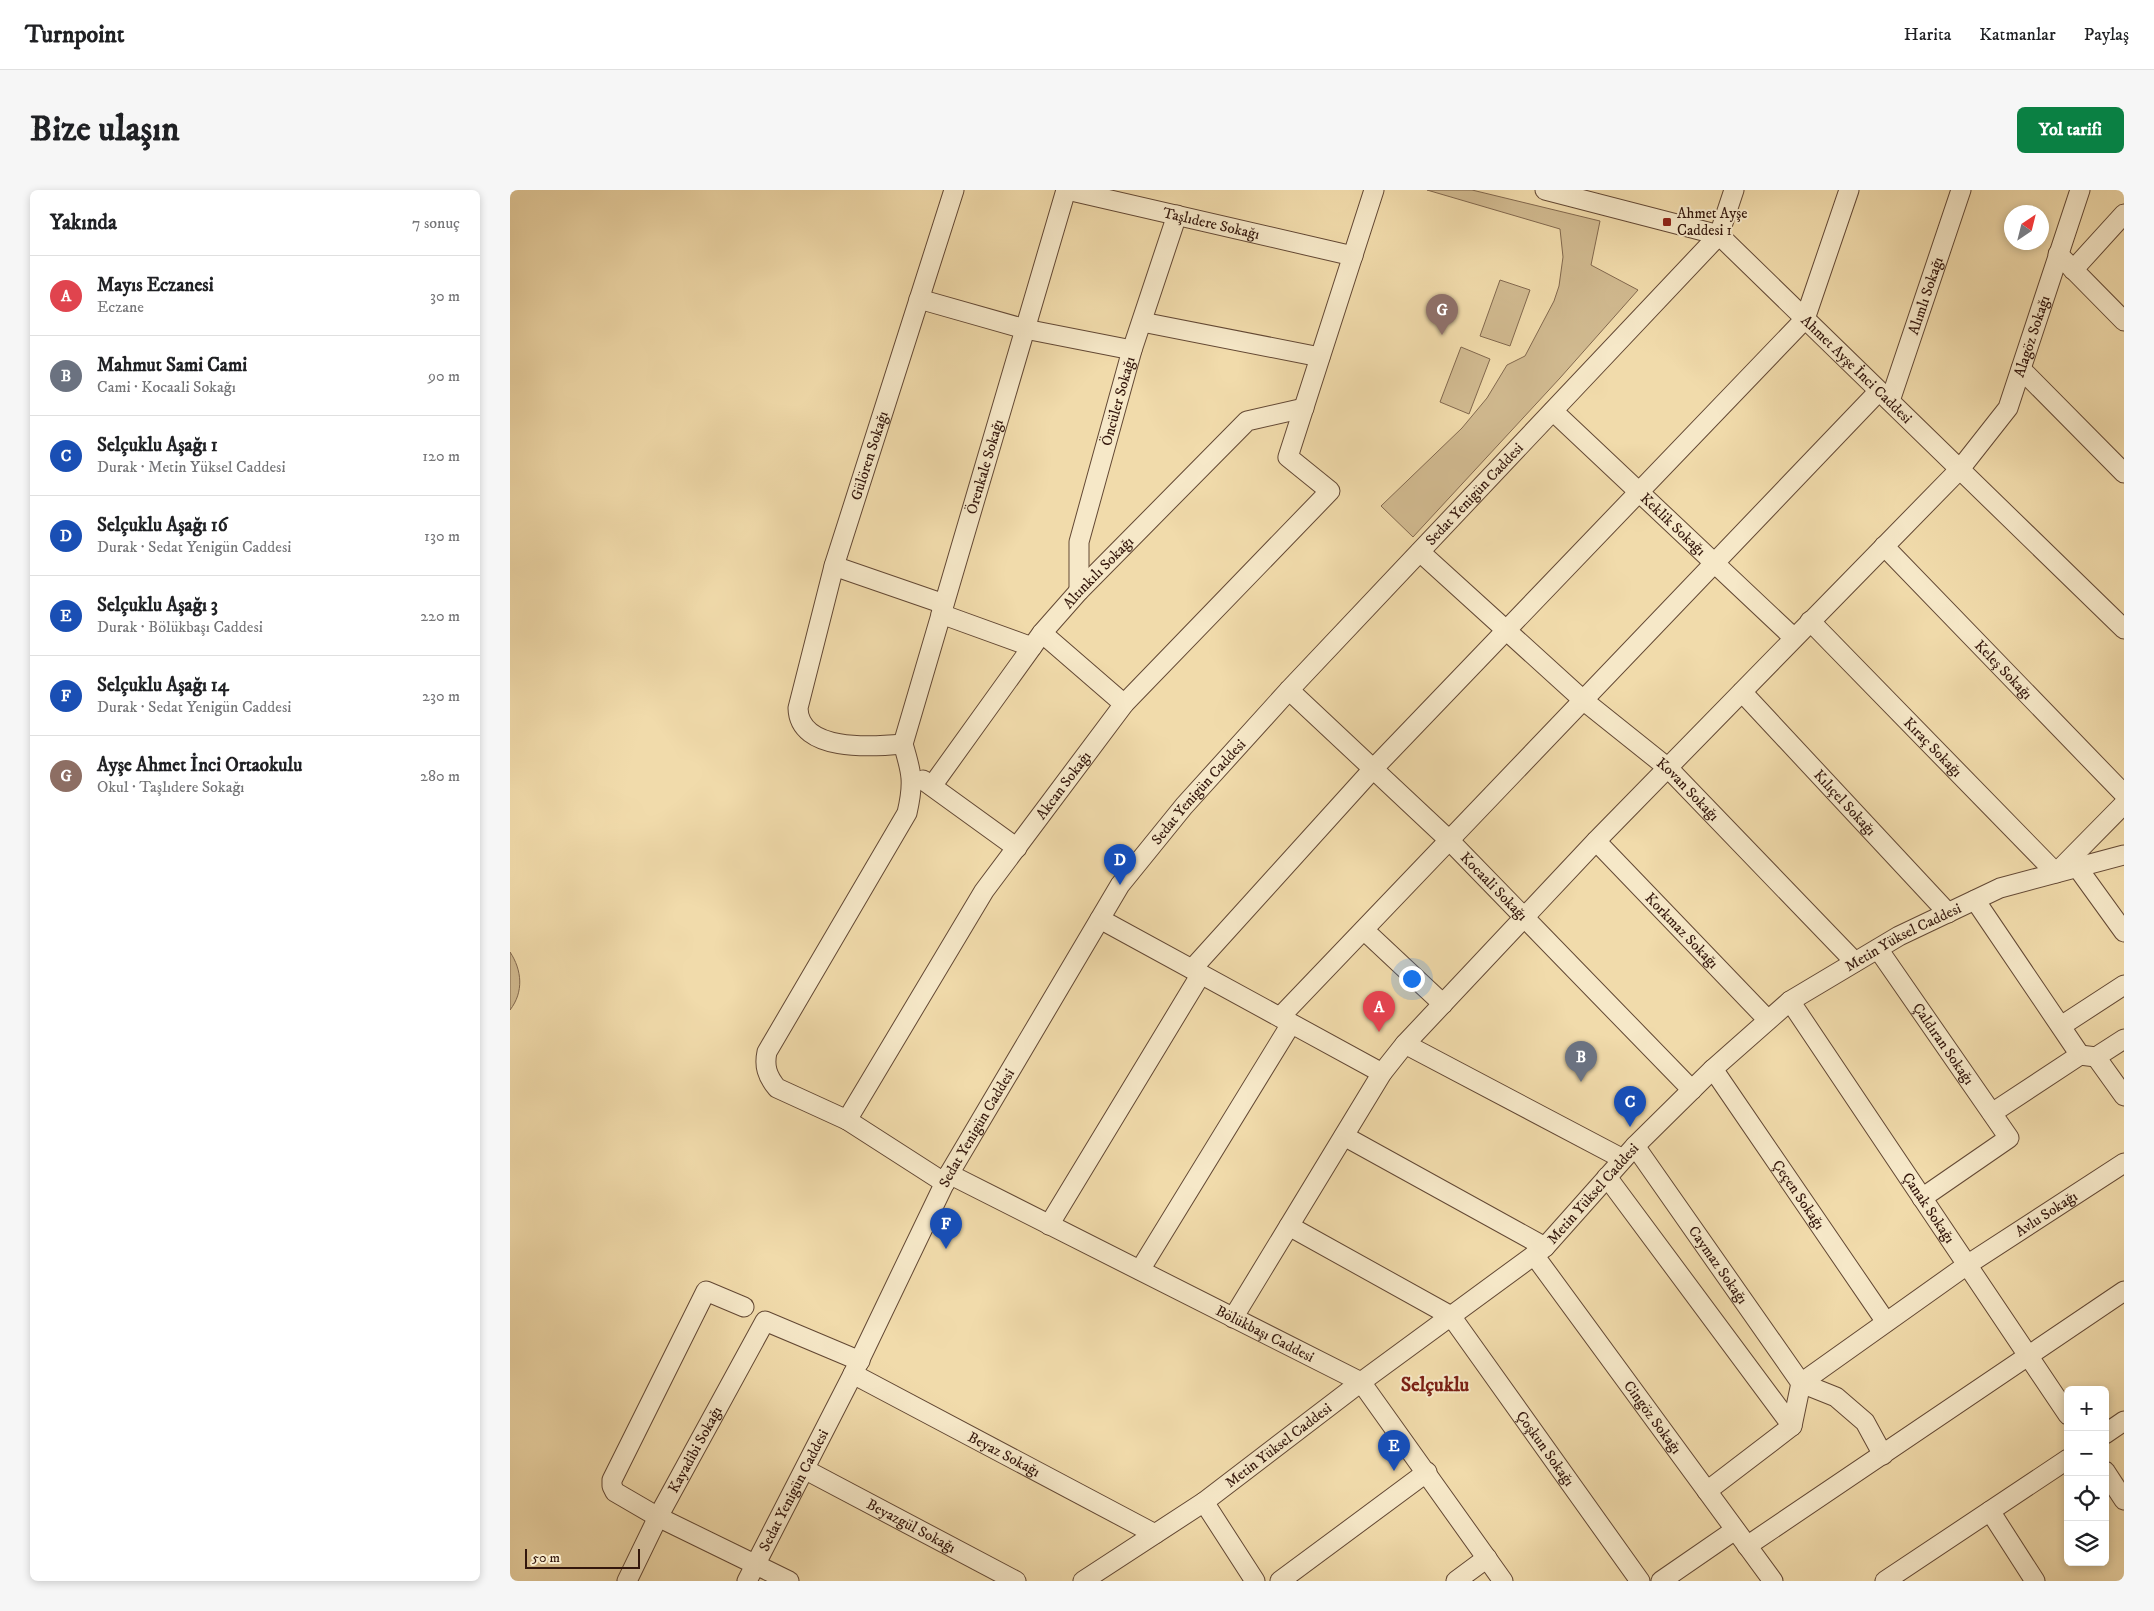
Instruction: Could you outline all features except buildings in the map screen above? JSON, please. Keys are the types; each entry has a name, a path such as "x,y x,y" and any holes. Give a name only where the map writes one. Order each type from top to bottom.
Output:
{"street":[{"name":"Gülören Sokağı","path":"903,744 867,748 813,736 801,724 798,708 834,566 954,190"},
{"name":"Taşlıdere Sokağı","path":"1067,190 1353,256"},
{"name":"Örenkale Sokağı","path":"903,744 1067,190"},
{"path":"1304,408 1374,190"},
{"path":"1545,190 1608,198 1719,235 1734,190"},
{"path":"1049,1225 1197,972 1373,769 1805,319 1850,190"},
{"name":"Alımlı Sokağı","path":"1885,396 1961,190"},
{"name":"Alagöz Sokağı","path":"1233,1318 1382,1073 1405,1044 1596,841 1960,470 2008,408 2080,190"},
{"path":"2073,270 2124,214"},
{"name":"Öncüler Sokağı","path":"1078,591 1079,542 1132,350 1176,215"},
{"name":"Ahmet Ayşe İnci Caddesi","path":"1719,235 2124,628"},
{"name":"Sedat Yenigün Caddesi","path":"747,1581 857,1368 947,1178 1120,885 1184,806 1288,690 1719,235"},
{"path":"2058,254 2124,321"},
{"path":"919,300 1025,329 1132,350"},
{"path":"1142,322 1320,357"},
{"path":"2021,369 2124,473"},
{"path":"1140,1270 1286,1020 1364,930 1583,700 1885,396"},
{"name":"Altınkılı Sokağı","path":"932,786 1037,640 1078,591 1247,420 1304,408"},
{"name":"Akcan Sokağı","path":"847,1120 984,891 1124,704 1330,491 1288,457 1304,408"},
{"name":"Keklik Sokağı","path":"1553,412 1794,638"},
{"name":"Keleş Sokağı","path":"1884,546 2124,794"},
{"name":"Kovan Sokağı","path":"1420,552 1583,700 1668,768 1855,962"},
{"path":"834,566 943,609 1037,640 1124,704"},
{"name":"Kıraç Sokağı","path":"1810,621 2056,873"},
{"name":"Kocaali Sokağı","path":"1288,690 1449,840 1692,1090"},
{"name":"Kılıçel Sokağı","path":"1742,692 1948,913"},
{"path":"903,744 911,771 1017,848"},
{"name":"Bölükbaşı Caddesi","path":"911,771 913,790 908,813 767,1052 765,1061 770,1080 777,1088 847,1120 947,1178 1049,1225 1361,1382 1503,1581"},
{"path":"2056,873 2124,804"},
{"name":"Korkmaz Sokağı","path":"1596,841 1768,1020"},
{"name":"Metin Yüksel Caddesi","path":"1083,1581 1204,1502 1361,1382 1539,1251 1629,1153 1713,1069 1790,1001 1878,949 2000,888 2124,854"},
{"path":"2077,867 2124,932"},
{"path":"1975,900 2061,1026 2124,1096"},
{"path":"1100,919 1382,1073"},
{"path":"1364,930 1443,1004"},
{"name":"Çaldıran Sokağı","path":"1878,949 2010,1138 1922,1198"},
{"path":"2061,1026 2124,985"},
{"name":"Çanak Sokağı","path":"1790,1001 2064,1409"},
{"path":"1992,1113 2088,1056 2124,1039"},
{"path":"1405,1044 1629,1153"},
{"name":"Çeçen Sokağı","path":"1713,1069 1886,1322"},
{"path":"1344,1136 1539,1251"},
{"name":"Caymaz Sokağı","path":"1629,1153 1801,1382"},
{"name":"Avlu Sokağı","path":"1801,1382 1967,1265 2124,1163"},
{"path":"1607,1177 1792,1426"},
{"path":"1289,1226 1451,1316"},
{"name":"Cingöz Sokağı","path":"1539,1251 1707,1491 1773,1581"},
{"path":"744,1307 706,1291 612,1480 612,1486 615,1492 658,1517 789,1581"},
{"path":"1747,1546 2124,1291"},
{"name":"Çoşkun Sokağı","path":"1451,1316 1640,1581"},
{"name":"Beyaz Sokağı","path":"765,1321 857,1368 1155,1534"},
{"name":"Kayadibi Sokağı","path":"627,1581 658,1517 765,1321"},
{"path":"1707,1491 1792,1426 1801,1382 1836,1397 1864,1422 1884,1455"},
{"path":"2109,1431 2124,1421"},
{"path":"1891,1579 2064,1462"},
{"name":"Beyazgül Sokağı","path":"806,1470 1016,1581"},
{"path":"1280,1581 1427,1472"},
{"path":"2108,1476 2124,1500"},
{"path":"1204,1502 1255,1581"},
{"path":"1990,1511 2035,1581"},
{"path":"1661,1581 1735,1530"},
{"path":"1456,1581 1487,1558"}],"shaded area":[{"path":"1427,190 1472,190 1600,221 1591,265 1638,290 1560,378 1413,537 1381,506 1462,428 1487,398 1507,365 1525,356 1554,301 1559,286 1563,257 1560,229"},
{"path":"1500,280 1530,290 1510,346 1480,336"},
{"path":"1461,347 1490,359 1469,414 1440,402"},
{"path":"510,952 517,966 520,981 518,996 510,1010"}],"place":[{"name":"Ahmet Ayşe Caddesi 1","path":"1667,222"},
{"name":"Ayşe Ahmet İnci Ortaokulu","path":"1442,335"},
{"name":"Selçuklu Aşağı 16","path":"1120,885"},
{"name":"Mayıs Eczanesi","path":"1379,1032"},
{"name":"Mahmut Sami Cami","path":"1581,1082"},
{"name":"Selçuklu Aşağı 1","path":"1630,1127"},
{"name":"Selçuklu Aşağı 14","path":"946,1249"},
{"name":"Selçuklu Aşağı 3","path":"1394,1471"}],"district":[{"name":"Selçuklu","path":"1435,1384"}]}
